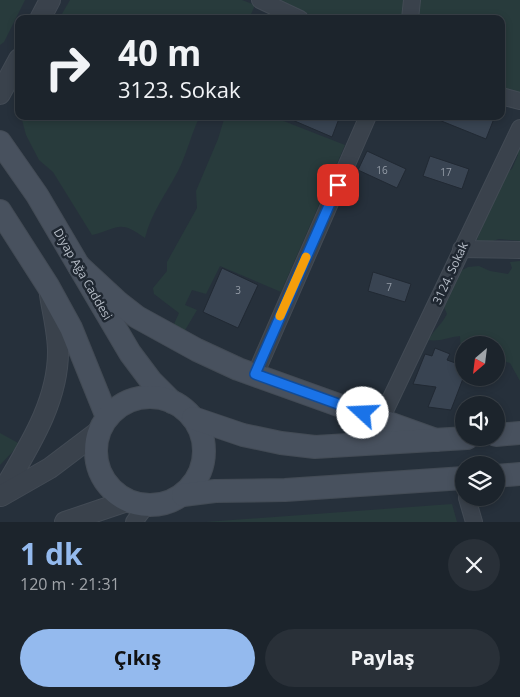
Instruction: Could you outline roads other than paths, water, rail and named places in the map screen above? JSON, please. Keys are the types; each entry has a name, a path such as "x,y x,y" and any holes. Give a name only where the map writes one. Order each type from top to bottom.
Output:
{"main road":[{"name":"Diyap Ağa Caddesi","path":"0,142 37,195 130,353 151,380 172,402"},
{"path":"0,212 48,286 71,328 103,424 95,447 97,463 103,479 113,492 136,510"},
{"path":"80,266 119,303 137,317 197,350 255,374 436,440"},
{"name":"Diyap Ağa Caddesi","path":"103,424 121,405 137,398 155,397 184,408 201,430 204,459 201,473 183,495"},
{"name":"Diyap Ağa Caddesi","path":"193,418 243,435 281,443 315,447 455,439"},
{"path":"505,434 520,433"},
{"path":"505,475 520,474"},
{"name":"Diyap Ağa Caddesi","path":"136,510 165,504 183,495 215,491 455,485"}],"street":[{"path":"42,15 50,0"},
{"path":"260,0 292,15"},
{"path":"410,15 412,0"},
{"path":"0,94 15,66"},
{"path":"505,97 520,101"},
{"path":"255,374 366,120"},
{"name":"3124. Sokak","path":"381,419 520,128"},
{"path":"461,249 520,250"},
{"path":"0,496 35,434 43,417 53,386 58,362 58,338 48,286"},
{"path":"0,496 50,468 103,424"},
{"path":"470,506 474,522"},
{"path":"65,522 136,510"}]}
